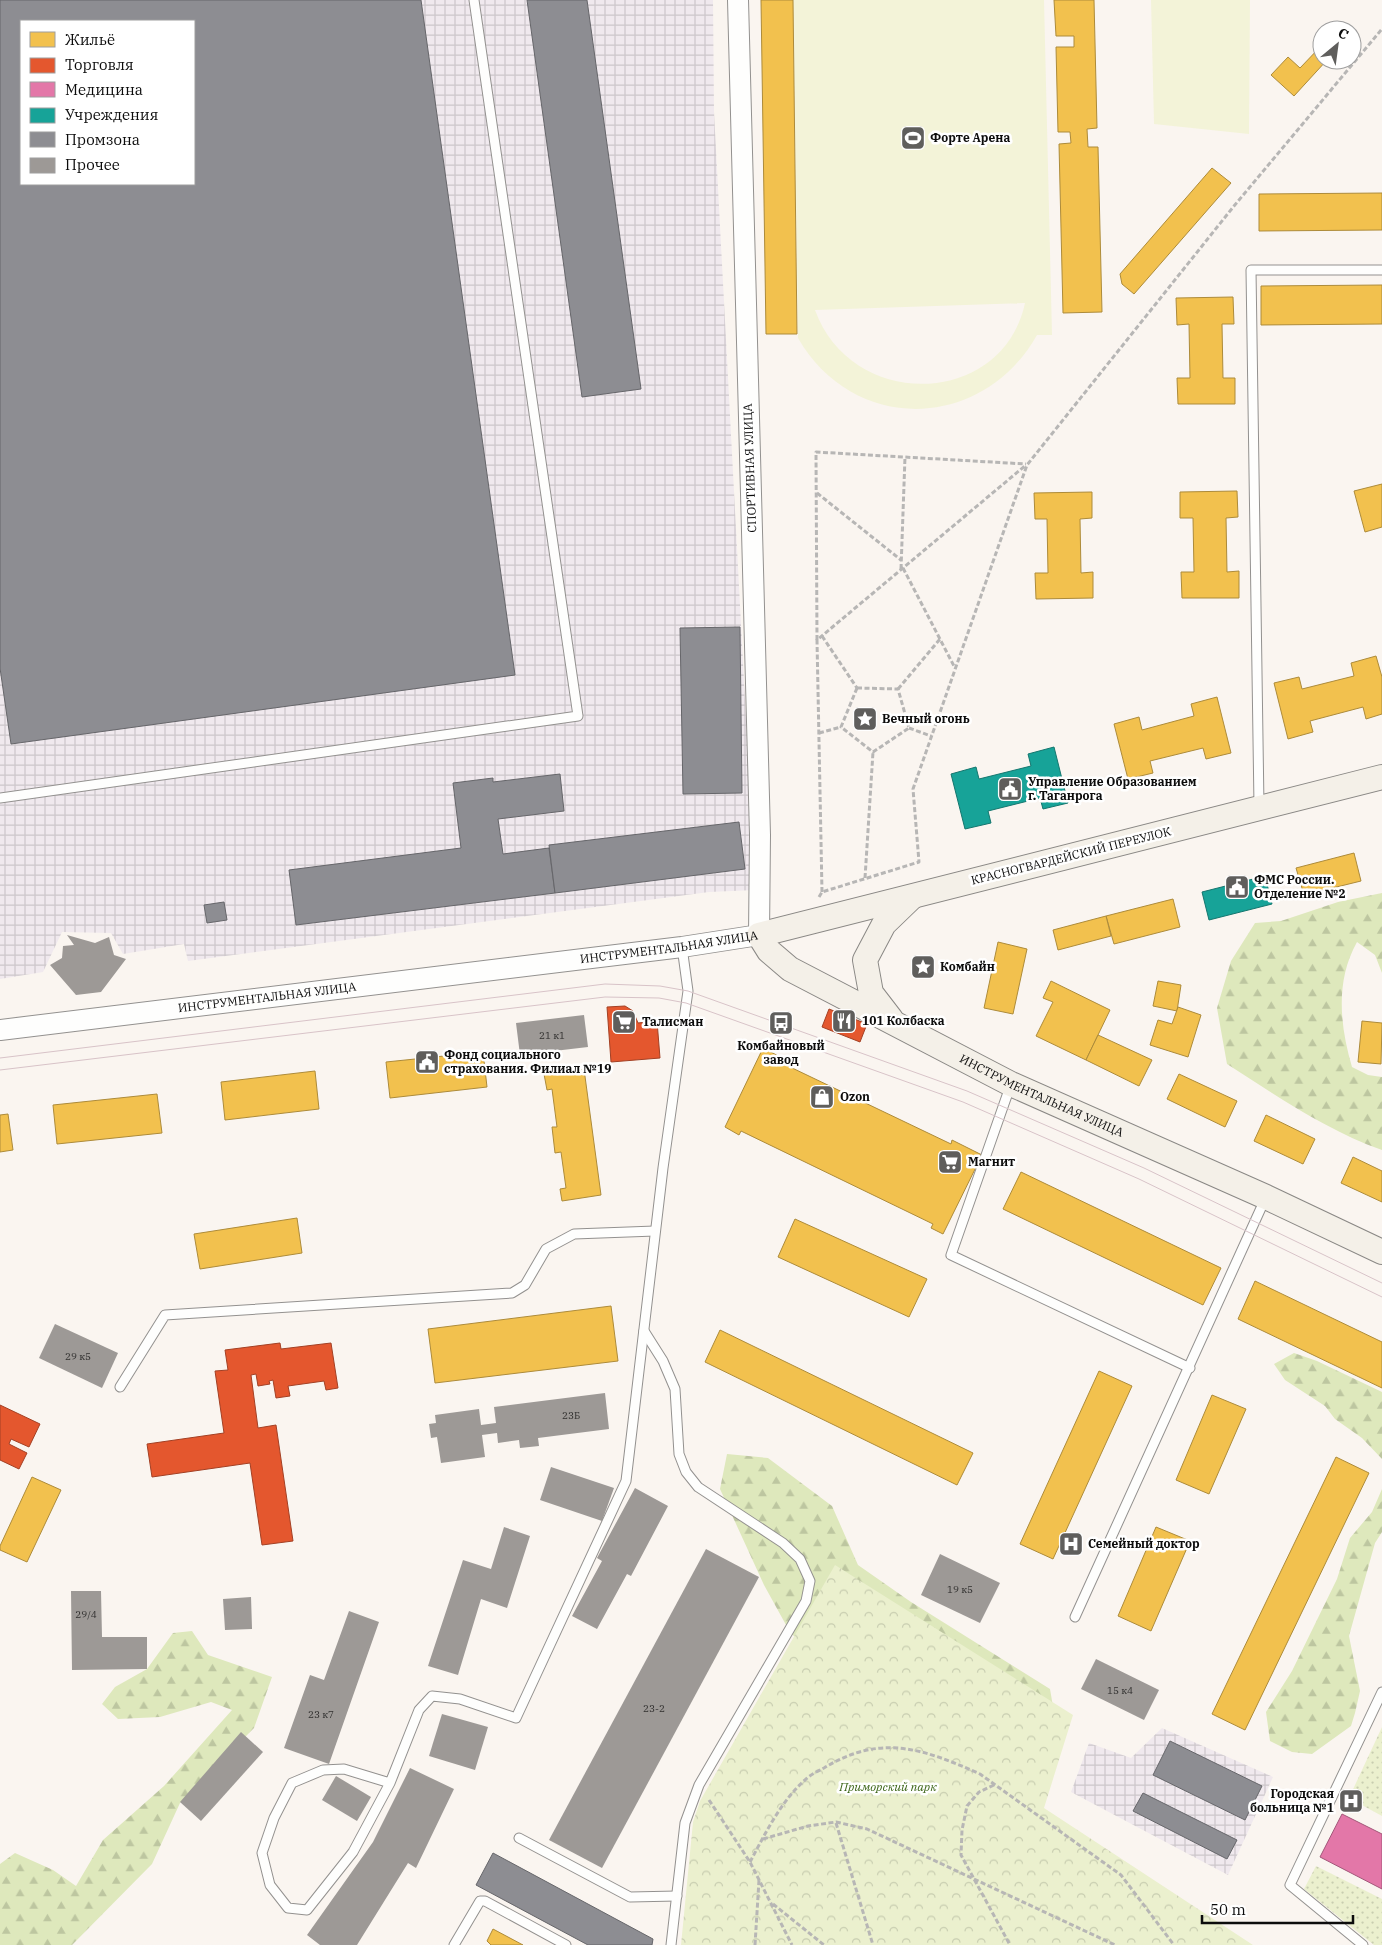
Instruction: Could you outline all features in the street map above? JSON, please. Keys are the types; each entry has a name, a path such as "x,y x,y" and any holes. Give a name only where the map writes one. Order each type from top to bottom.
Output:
{"main road":[{"name":"КРАСНОГВАРДЕЙСКИЙ ПЕРЕУЛОК","path":"759,935 1382,777"},
{"path":"894,1024 871,993 865,960 884,924 914,895"},
{"name":"ИНСТРУМЕНТАЛЬНАЯ УЛИЦА","path":"759,935 768,951 790,969 894,1024 1012,1084 1266,1197 1382,1252"}],"street":[{"name":"СПОРТИВНАЯ УЛИЦА","path":"738,0 760,835 759,935"},
{"name":"ИНСТРУМЕНТАЛЬНАЯ УЛИЦА","path":"1,1028 682,947 759,935"}],"lane":[{"path":"0,798 578,716 474,0"},
{"path":"1259,809 1251,270 1382,270"},
{"path":"390,1783 344,1768 322,1770 292,1783 274,1818 262,1853 270,1885 288,1908 307,1910 353,1852 390,1783 419,1710 432,1696 460,1699 516,1718 626,1481 655,1231 688,991 682,947"},
{"path":"1012,1084 951,1255 1190,1368"},
{"path":"1076,1617 1266,1197"},
{"path":"120,1387 166,1315 512,1293 525,1285 546,1249 574,1234 655,1231"},
{"path":"644,1331 663,1361 675,1389 678,1454 686,1472 698,1487 783,1543 800,1559 810,1580 806,1601 699,1785 690,1805 685,1823 671,1945"},
{"path":"1363,1945 1290,1885 1382,1692"},
{"path":"519,1838 630,1897 677,1896"},
{"path":"454,1945 476,1903 485,1901 566,1945"}],"path":[{"path":"817,640 1027,464 1234,206 1382,29"},
{"path":"807,923 822,892 817,640 816,452 1027,464"},
{"path":"905,457 902,569 955,668"},
{"path":"822,892 919,862 913,789 1027,464"},
{"path":"816,493 901,560"},
{"path":"822,636 857,688"},
{"path":"898,689 940,639"},
{"path":"857,688 898,689"},
{"path":"841,727 857,688"},
{"path":"898,689 909,728"},
{"path":"819,733 841,727"},
{"path":"841,727 873,752"},
{"path":"909,728 931,736"},
{"path":"873,752 909,728"},
{"path":"865,879 873,752"},
{"path":"750,1862 776,1816 805,1780 842,1757 880,1746 915,1750 980,1774 1120,1874 1174,1945"},
{"path":"699,1785 750,1862 773,1904 792,1945"},
{"path":"995,1785 979,1792 967,1806 962,1830 961,1855 1010,1945"},
{"path":"762,1840 808,1826 836,1822 867,1829 1115,1945"},
{"path":"836,1822 873,1945"},
{"path":"755,1945 759,1879"},
{"path":"773,1904 824,1945"}],"shaded area":[{"path":"0,0 713,0 714,112 755,890 709,892 188,961 184,944 123,954 111,933 62,932 43,972 0,979"},
{"path":"1162,1728 1273,1777 1228,1875 1071,1792 1089,1743 1131,1758"}],"green space":[{"path":"793,0 1044,0 1052,335 1037,335 1014,367 985,390 952,404 918,409 884,405 851,392 822,370 798,338","holes":["1025,303 1011,337 988,362 959,378 926,384 892,380 860,367 834,343 815,310"]},
{"path":"1151,0 1250,0 1249,134 1154,124"},
{"path":"1382,893 1382,973 1375,955 1357,942 1345,972 1342,1004 1345,1036 1352,1067 1368,1075 1382,1077 1382,1150 1341,1133 1283,1100 1227,1064 1217,1008 1231,961 1255,923 1281,921 1338,902"},
{"path":"1294,1353 1317,1361 1382,1392 1382,1459 1362,1438 1335,1419 1325,1406 1285,1380 1274,1364"},
{"path":"727,1454 768,1458 832,1506 858,1565 911,1602 1050,1689 1056,1724 854,1674 791,1634 764,1585 720,1489"},
{"path":"1382,1489 1382,1532 1375,1543 1349,1636 1360,1691 1351,1726 1312,1754 1292,1752 1270,1741 1266,1712 1292,1671 1337,1579 1350,1538 1372,1512"},
{"name":"Приморский парк","path":"835,1565 1073,1715 1044,1808 1253,1945 681,1945 693,1822 700,1801"},
{"path":"192,1631 208,1655 272,1677 254,1728 180,1803 152,1864 72,1945 0,1945 0,1864 15,1853 53,1870 76,1886 103,1840 164,1786 232,1710 211,1702 160,1717 118,1719 102,1704 115,1687 147,1669 173,1633"},
{"path":"1382,1727 1382,1816 1349,1798"},
{"path":"1316,1866 1382,1899 1382,1945 1374,1945 1304,1889"}],"building: Жильё":[{"path":"761,0 793,0 797,334 766,334"},
{"path":"1054,0 1094,0 1097,128 1087,129 1088,147 1098,147 1102,312 1063,313 1059,144 1071,143 1070,132 1058,132 1056,47 1074,47 1074,36 1056,36"},
{"path":"1312,55 1312,70 1318,70 1294,96 1271,75 1288,57 1300,68"},
{"path":"1212,168 1231,183 1134,294 1122,284 1120,274"},
{"path":"1382,193 1382,230 1259,231 1259,194"},
{"path":"1382,285 1382,324 1261,325 1261,286"},
{"path":"1233,297 1234,324 1222,324 1223,378 1235,378 1235,404 1178,404 1177,378 1190,378 1189,324 1177,325 1176,298"},
{"path":"1382,484 1382,527 1365,532 1354,491"},
{"path":"1237,491 1238,517 1226,518 1227,572 1239,571 1239,598 1182,598 1181,572 1194,572 1193,518 1180,518 1180,492"},
{"path":"1092,492 1092,518 1080,519 1081,573 1093,572 1093,598 1036,599 1035,573 1048,573 1047,519 1035,519 1034,493"},
{"path":"1376,656 1382,677 1382,714 1366,719 1363,707 1310,721 1313,732 1288,739 1274,683 1299,677 1302,689 1354,676 1351,663"},
{"path":"1217,697 1231,753 1206,759 1203,748 1150,761 1153,773 1128,779 1114,724 1139,717 1142,730 1194,716 1191,704"},
{"path":"1354,853 1361,881 1304,895 1296,868"},
{"path":"1173,899 1180,927 1114,944 1106,916"},
{"path":"1106,916 1111,936 1058,950 1053,930"},
{"path":"998,942 1027,949 1013,1014 984,1008"},
{"path":"1051,981 1110,1010 1086,1060 1036,1036 1053,1002 1043,998"},
{"path":"1158,981 1181,985 1177,1011 1153,1006"},
{"path":"1178,1007 1201,1015 1188,1057 1150,1045 1158,1020 1172,1024"},
{"path":"1362,1021 1382,1023 1381,1064 1358,1062"},
{"path":"1098,1035 1152,1060 1139,1086 1086,1060"},
{"path":"763,1048 790,1062 788,1066 951,1144 952,1140 982,1155 943,1234 931,1228 933,1224 741,1131 739,1135 725,1127"},
{"path":"483,1052 487,1087 390,1098 386,1062"},
{"path":"584,1069 601,1195 562,1201 560,1189 566,1188 561,1152 555,1153 552,1127 557,1127 552,1089 547,1090 544,1074"},
{"path":"315,1071 319,1109 225,1120 221,1082"},
{"path":"1179,1074 1237,1101 1225,1127 1167,1099"},
{"path":"157,1094 162,1133 57,1144 53,1105"},
{"path":"8,1114 13,1150 0,1152 0,1115"},
{"path":"1266,1115 1315,1139 1303,1164 1254,1141"},
{"path":"1353,1157 1382,1171 1382,1202 1341,1183"},
{"path":"1021,1172 1221,1268 1203,1305 1003,1209"},
{"path":"297,1218 302,1253 200,1269 194,1234"},
{"path":"795,1219 927,1279 909,1317 778,1257"},
{"path":"1255,1281 1382,1342 1382,1388 1238,1319"},
{"path":"611,1306 618,1361 435,1383 428,1329"},
{"path":"720,1330 973,1453 957,1485 705,1362"},
{"path":"1099,1371 1132,1386 1053,1559 1020,1544"},
{"path":"1212,1395 1246,1409 1209,1494 1176,1480"},
{"path":"1336,1457 1369,1473 1245,1730 1212,1714"},
{"path":"32,1477 61,1490 27,1562 0,1550 0,1546"},
{"path":"1156,1527 1190,1541 1151,1631 1118,1616"},
{"path":"493,1929 523,1945 491,1945 487,1941"}],"building: Торговля":[{"path":"625,1006 633,1011 638,1023 657,1021 660,1058 611,1062 607,1007"},
{"path":"829,1009 867,1024 860,1042 822,1027"},
{"path":"280,1343 281,1349 331,1343 338,1388 326,1390 324,1381 288,1386 290,1396 276,1398 273,1380 269,1381 270,1384 258,1386 256,1374 251,1375 258,1428 276,1425 293,1541 262,1545 250,1463 152,1477 147,1444 224,1433 215,1371 228,1370 225,1350"},
{"path":"0,1405 40,1424 29,1447 11,1439 9,1444 27,1453 19,1469 0,1460"}],"building: Медицина":[{"path":"1342,1814 1382,1834 1382,1889 1320,1857"}],"building: Учреждения":[{"name":"Управление Образованием г. Таганрога","path":"1054,747 1068,803 1043,809 1040,798 988,811 991,823 965,829 951,774 976,767 979,779 1031,766 1028,754"},
{"path":"1265,876 1272,904 1209,920 1202,892"}],"building: Промзона":[{"path":"0,0 421,0 515,675 11,744 0,668"},
{"path":"527,0 587,0 641,389 582,397"},
{"path":"740,627 742,793 683,794 680,628"},
{"path":"560,774 564,811 498,819 503,854 549,848 555,893 296,925 289,870 461,848 453,783 493,778 493,782"},
{"path":"739,822 745,869 555,893 549,845"},
{"path":"224,902 227,920 207,923 204,905"},
{"path":"1170,1741 1262,1786 1245,1820 1153,1775"},
{"path":"1143,1793 1237,1840 1227,1859 1133,1811"},
{"path":"493,1853 653,1939 652,1945 588,1945 476,1885"}],"building: Прочее":[{"path":"67,935 95,943 109,937 114,955 126,959 101,992 76,995 50,965 62,958 63,946 74,945"},
{"path":"584,1015 588,1047 520,1055 516,1023"},
{"path":"55,1324 118,1353 102,1388 39,1358"},
{"path":"605,1393 609,1429 538,1438 539,1446 520,1448 519,1440 498,1443 497,1433 482,1435 485,1457 441,1463 437,1437 431,1438 429,1424 436,1423 435,1415 479,1409 481,1425 496,1423 494,1407"},
{"path":"551,1467 614,1488 602,1521 540,1500"},
{"path":"635,1488 668,1506 631,1576 627,1574 597,1629 572,1616 602,1561 597,1558"},
{"path":"504,1527 530,1536 507,1608 481,1599 458,1675 428,1666 463,1560 491,1569"},
{"path":"706,1549 759,1577 602,1868 549,1840"},
{"path":"940,1554 1000,1583 980,1623 921,1595"},
{"path":"71,1591 101,1591 102,1637 147,1637 147,1669 72,1670"},
{"path":"251,1597 252,1629 225,1630 223,1599"},
{"path":"349,1611 379,1622 329,1764 284,1748 310,1675 324,1680"},
{"path":"1096,1659 1159,1690 1144,1720 1081,1689"},
{"path":"442,1714 488,1727 475,1770 429,1756"},
{"path":"241,1732 263,1752 201,1821 180,1802"},
{"path":"410,1768 454,1789 416,1868 408,1863 357,1945 320,1945 307,1935 373,1842"},
{"path":"336,1776 371,1797 357,1821 322,1800"}],"tram line":[{"path":"0,1058 605,984 660,986 688,991 967,1091 1144,1168 1382,1283"},
{"path":"0,1070 605,997 659,998 686,1003 963,1102 1139,1179 1382,1297"}],"place":[{"name":"Форте Арена","path":"913,138"},
{"name":"Вечный огонь","path":"865,719"},
{"name":"Управление Образованием г. Таганрога","path":"1010,789"},
{"name":"ФМС России. Отделение №2","path":"1237,887"},
{"name":"Комбайн","path":"923,967"},
{"name":"101 Колбаска","path":"844,1021"},
{"name":"Талисман","path":"624,1022"},
{"name":"Комбайновый завод","path":"781,1023"},
{"name":"Фонд социального страхования. Филиал №19","path":"427,1062"},
{"name":"Ozon","path":"822,1097"},
{"name":"Магнит","path":"950,1162"},
{"name":"Семейный доктор","path":"1071,1544"},
{"name":"Городская больница №1","path":"1351,1801"}]}
